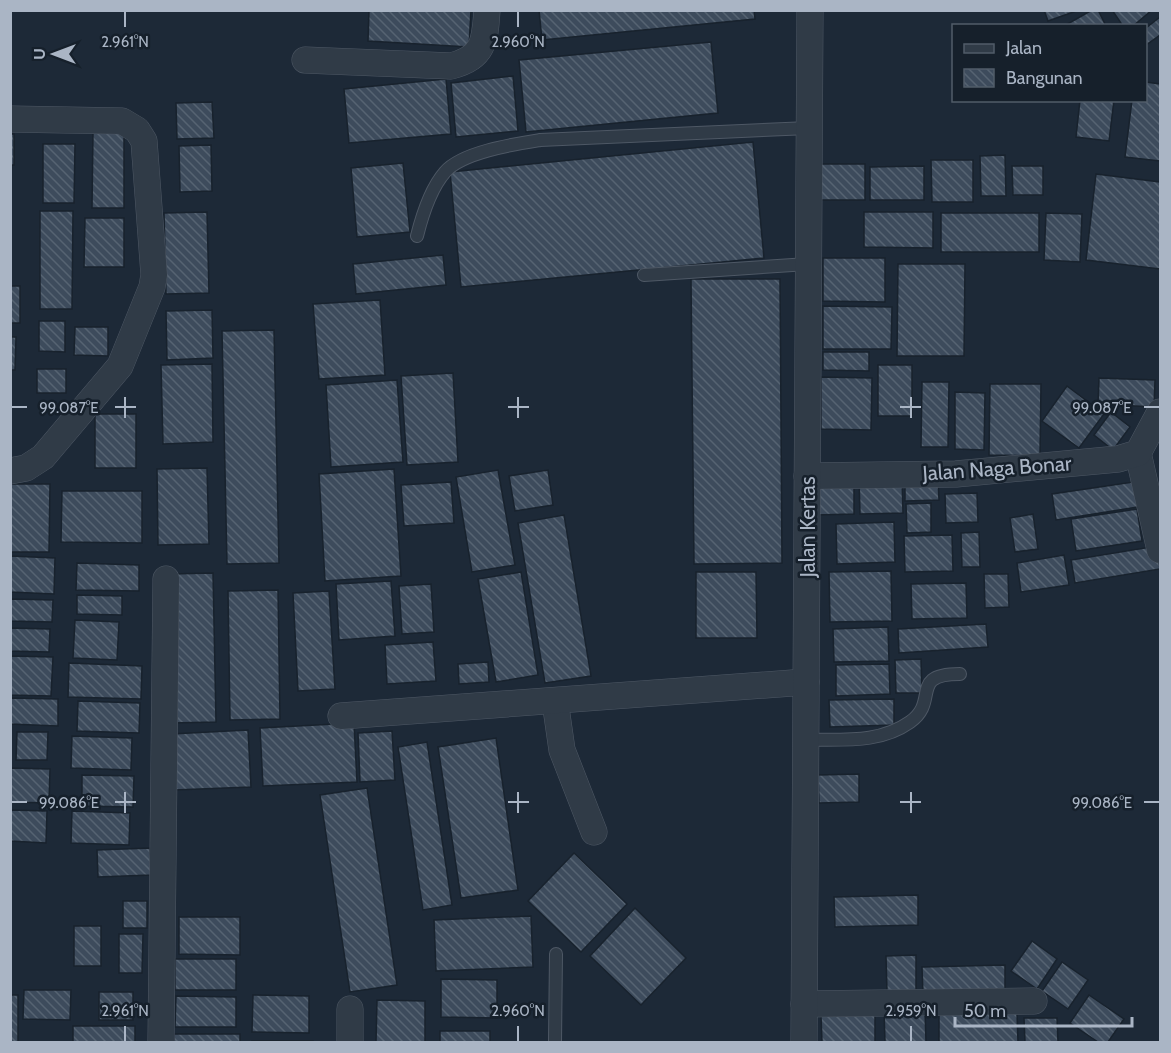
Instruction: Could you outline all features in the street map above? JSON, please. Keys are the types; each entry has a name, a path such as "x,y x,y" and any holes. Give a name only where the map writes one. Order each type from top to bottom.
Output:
{"street":[{"path":"305,60 450,66 466,63 474,57 485,39 487,10"},
{"name":"Jalan Kertas","path":"804,1042 810,10"},
{"path":"10,119 122,121 137,130 144,141 154,275 120,366 43,458 26,468 10,471"},
{"path":"1161,412 1138,453 1161,550"},
{"name":"Jalan Naga Bonar","path":"807,476 956,474 1118,459 1138,453"},
{"path":"161,1042 166,579"},
{"path":"340,716 806,682"},
{"path":"555,701 562,750 594,832"},
{"path":"804,1004 1034,1001"},
{"path":"350,1009 350,1042"}],"lane":[{"path":"417,236 444,172 454,163 508,145 540,140 809,128"},
{"path":"644,275 808,264"},
{"path":"806,740 865,739 883,736 909,724 921,714 927,685 934,677 941,674 960,674"},
{"path":"555,1042 556,954"}],"building":[{"path":"369,10 471,10 469,47 368,41"},
{"path":"539,10 754,10 755,19 542,40"},
{"path":"1044,10 1079,10 1048,21"},
{"path":"1092,10 1098,10 1105,24 1068,24"},
{"path":"1112,10 1152,10 1135,24 1122,24"},
{"path":"1160,17 1160,35 1147,44 1147,27"},
{"path":"711,42 718,113 526,132 519,60"},
{"path":"513,76 518,131 456,137 451,83"},
{"path":"446,79 451,134 349,143 344,89"},
{"path":"1147,82 1160,84 1160,161 1125,157 1132,102 1147,102"},
{"path":"212,102 214,138 177,139 176,103"},
{"path":"1080,102 1114,102 1109,141 1076,137"},
{"path":"93,132 124,132 124,208 92,208"},
{"path":"10,134 14,134 14,165 10,165"},
{"path":"753,142 764,258 461,287 450,172"},
{"path":"43,144 75,144 74,203 43,203"},
{"path":"211,145 212,191 180,192 179,146"},
{"path":"1005,155 1006,196 981,196 980,156"},
{"path":"931,160 973,160 973,202 932,202"},
{"path":"403,163 410,232 357,237 351,168"},
{"path":"820,164 865,164 865,200 820,200"},
{"path":"924,166 924,200 870,200 870,167"},
{"path":"1012,166 1043,166 1043,195 1013,195"},
{"path":"1096,174 1160,182 1160,269 1086,260"},
{"path":"40,211 73,211 72,309 40,309"},
{"path":"207,212 209,293 166,294 164,213"},
{"path":"864,212 933,212 933,248 864,247"},
{"path":"941,213 1039,213 1039,252 941,252"},
{"path":"1046,213 1082,214 1080,262 1044,260"},
{"path":"85,218 124,218 124,267 84,267"},
{"path":"443,255 446,285 356,294 353,264"},
{"path":"823,258 885,258 885,302 823,301"},
{"path":"898,264 965,264 964,356 897,356"},
{"path":"691,279 780,279 782,563 694,564"},
{"path":"10,286 20,286 20,323 10,323"},
{"path":"380,300 385,375 319,379 313,304"},
{"path":"823,306 892,307 891,349 823,349"},
{"path":"212,310 213,358 167,360 166,311"},
{"path":"39,321 65,321 65,352 39,351"},
{"path":"75,327 108,327 108,356 74,355"},
{"path":"274,330 279,563 227,564 222,331"},
{"path":"10,337 16,337 15,370 10,370"},
{"path":"823,352 869,352 869,371 823,370"},
{"path":"212,364 213,442 163,444 161,365"},
{"path":"878,365 912,365 912,416 878,416"},
{"path":"37,369 66,369 66,393 37,393"},
{"path":"453,373 458,462 407,465 401,376"},
{"path":"821,377 872,378 871,430 821,429"},
{"path":"1099,378 1155,380 1154,407 1098,404"},
{"path":"397,380 403,462 331,467 326,385"},
{"path":"922,382 949,382 948,447 921,447"},
{"path":"990,384 1041,384 1040,456 989,455"},
{"path":"1067,386 1104,414 1079,448 1042,421"},
{"path":"955,392 985,393 984,450 955,449"},
{"path":"1111,412 1130,427 1113,450 1094,435"},
{"path":"95,414 136,414 136,468 95,468"},
{"path":"207,468 209,544 158,545 157,469"},
{"path":"394,469 401,576 325,581 319,474"},
{"path":"498,470 515,565 472,572 456,477"},
{"path":"548,470 553,505 515,511 509,476"},
{"path":"902,477 903,513 860,514 859,478"},
{"path":"938,479 939,500 905,501 905,480"},
{"path":"1140,481 1144,506 1056,520 1052,494"},
{"path":"451,482 454,523 404,526 401,485"},
{"path":"854,483 854,514 815,515 815,484"},
{"path":"10,484 50,484 49,552 10,552"},
{"path":"62,491 142,491 142,543 61,542"},
{"path":"977,493 978,522 946,523 945,494"},
{"path":"931,503 931,532 907,533 906,504"},
{"path":"1137,509 1142,541 1076,551 1071,519"},
{"path":"1033,514 1038,549 1015,552 1010,518"},
{"path":"564,515 591,676 545,683 518,523"},
{"path":"894,522 895,562 837,564 836,524"},
{"path":"979,532 980,567 962,567 961,533"},
{"path":"952,535 953,571 905,572 904,536"},
{"path":"1157,546 1160,569 1075,583 1071,560"},
{"path":"1064,555 1069,585 1021,592 1017,563"},
{"path":"10,556 55,558 54,594 10,592"},
{"path":"77,563 139,565 139,591 76,590"},
{"path":"891,571 892,621 830,622 829,572"},
{"path":"521,572 538,675 496,682 478,579"},
{"path":"696,572 756,572 757,638 696,638"},
{"path":"213,573 216,722 171,723 169,574"},
{"path":"984,574 1008,574 1009,607 985,608"},
{"path":"391,581 395,636 339,640 336,584"},
{"path":"966,583 967,618 912,619 911,584"},
{"path":"431,584 434,632 402,634 399,586"},
{"path":"278,590 280,719 230,720 228,591"},
{"path":"329,591 335,689 298,691 293,593"},
{"path":"77,595 122,596 122,615 77,614"},
{"path":"10,599 53,600 52,622 10,621"},
{"path":"75,620 119,622 117,660 73,658"},
{"path":"986,624 988,647 899,653 898,629"},
{"path":"888,627 889,661 834,662 833,629"},
{"path":"10,628 50,629 49,652 10,651"},
{"path":"433,642 436,681 387,684 385,645"},
{"path":"10,656 53,657 51,696 10,695"},
{"path":"921,659 922,693 896,693 895,660"},
{"path":"488,662 489,682 459,684 458,664"},
{"path":"69,663 142,666 141,699 68,697"},
{"path":"889,664 890,694 836,696 836,665"},
{"path":"10,698 58,699 58,726 10,724"},
{"path":"894,699 894,725 830,727 829,700"},
{"path":"78,701 140,703 139,733 77,731"},
{"path":"354,723 357,782 263,786 260,728"},
{"path":"248,730 251,787 174,790 171,734"},
{"path":"392,731 395,780 360,782 358,733"},
{"path":"17,732 48,732 47,760 16,760"},
{"path":"72,736 132,738 131,770 71,768"},
{"path":"496,738 518,890 461,898 438,747"},
{"path":"427,742 452,905 423,910 398,747"},
{"path":"10,768 50,769 49,803 10,802"},
{"path":"859,774 859,802 819,803 818,775"},
{"path":"82,775 134,776 133,807 82,806"},
{"path":"367,788 397,985 350,992 320,795"},
{"path":"10,810 47,811 46,843 10,841"},
{"path":"72,811 130,813 129,845 71,843"},
{"path":"150,848 151,875 98,877 97,850"},
{"path":"574,853 627,904 581,952 528,901"},
{"path":"918,895 918,925 835,927 834,897"},
{"path":"123,901 147,901 147,928 123,928"},
{"path":"635,908 686,958 641,1005 590,956"},
{"path":"531,916 533,967 436,971 434,920"},
{"path":"179,917 240,917 240,955 179,954"},
{"path":"74,926 101,926 101,966 74,966"},
{"path":"119,934 143,934 142,973 119,973"},
{"path":"1032,941 1057,959 1037,989 1011,971"},
{"path":"916,955 916,991 887,992 886,956"},
{"path":"175,959 236,959 236,990 175,990"},
{"path":"1062,962 1088,980 1068,1009 1042,991"},
{"path":"1005,965 1005,993 923,995 922,967"},
{"path":"441,979 497,980 497,1018 441,1017"},
{"path":"24,990 71,990 70,1020 23,1019"},
{"path":"99,992 133,992 133,1020 99,1020"},
{"path":"10,995 18,995 18,1042 10,1042"},
{"path":"253,995 309,996 309,1033 252,1032"},
{"path":"1089,995 1124,1019 1108,1042 1098,1042 1070,1023"},
{"path":"176,996 236,997 236,1027 175,1027"},
{"path":"377,1000 425,1001 425,1042 376,1042"},
{"path":"925,1010 926,1042 885,1042 884,1011"},
{"path":"1017,1013 1018,1042 939,1042 939,1015"},
{"path":"875,1015 875,1042 822,1042 821,1016"},
{"path":"1024,1018 1057,1018 1058,1042 1025,1042"},
{"path":"73,1026 135,1026 135,1042 73,1042"},
{"path":"440,1031 490,1031 490,1042 440,1042"},
{"path":"174,1034 240,1034 240,1042 174,1042"},
{"path":"313,1041 313,1042 252,1042"}]}
